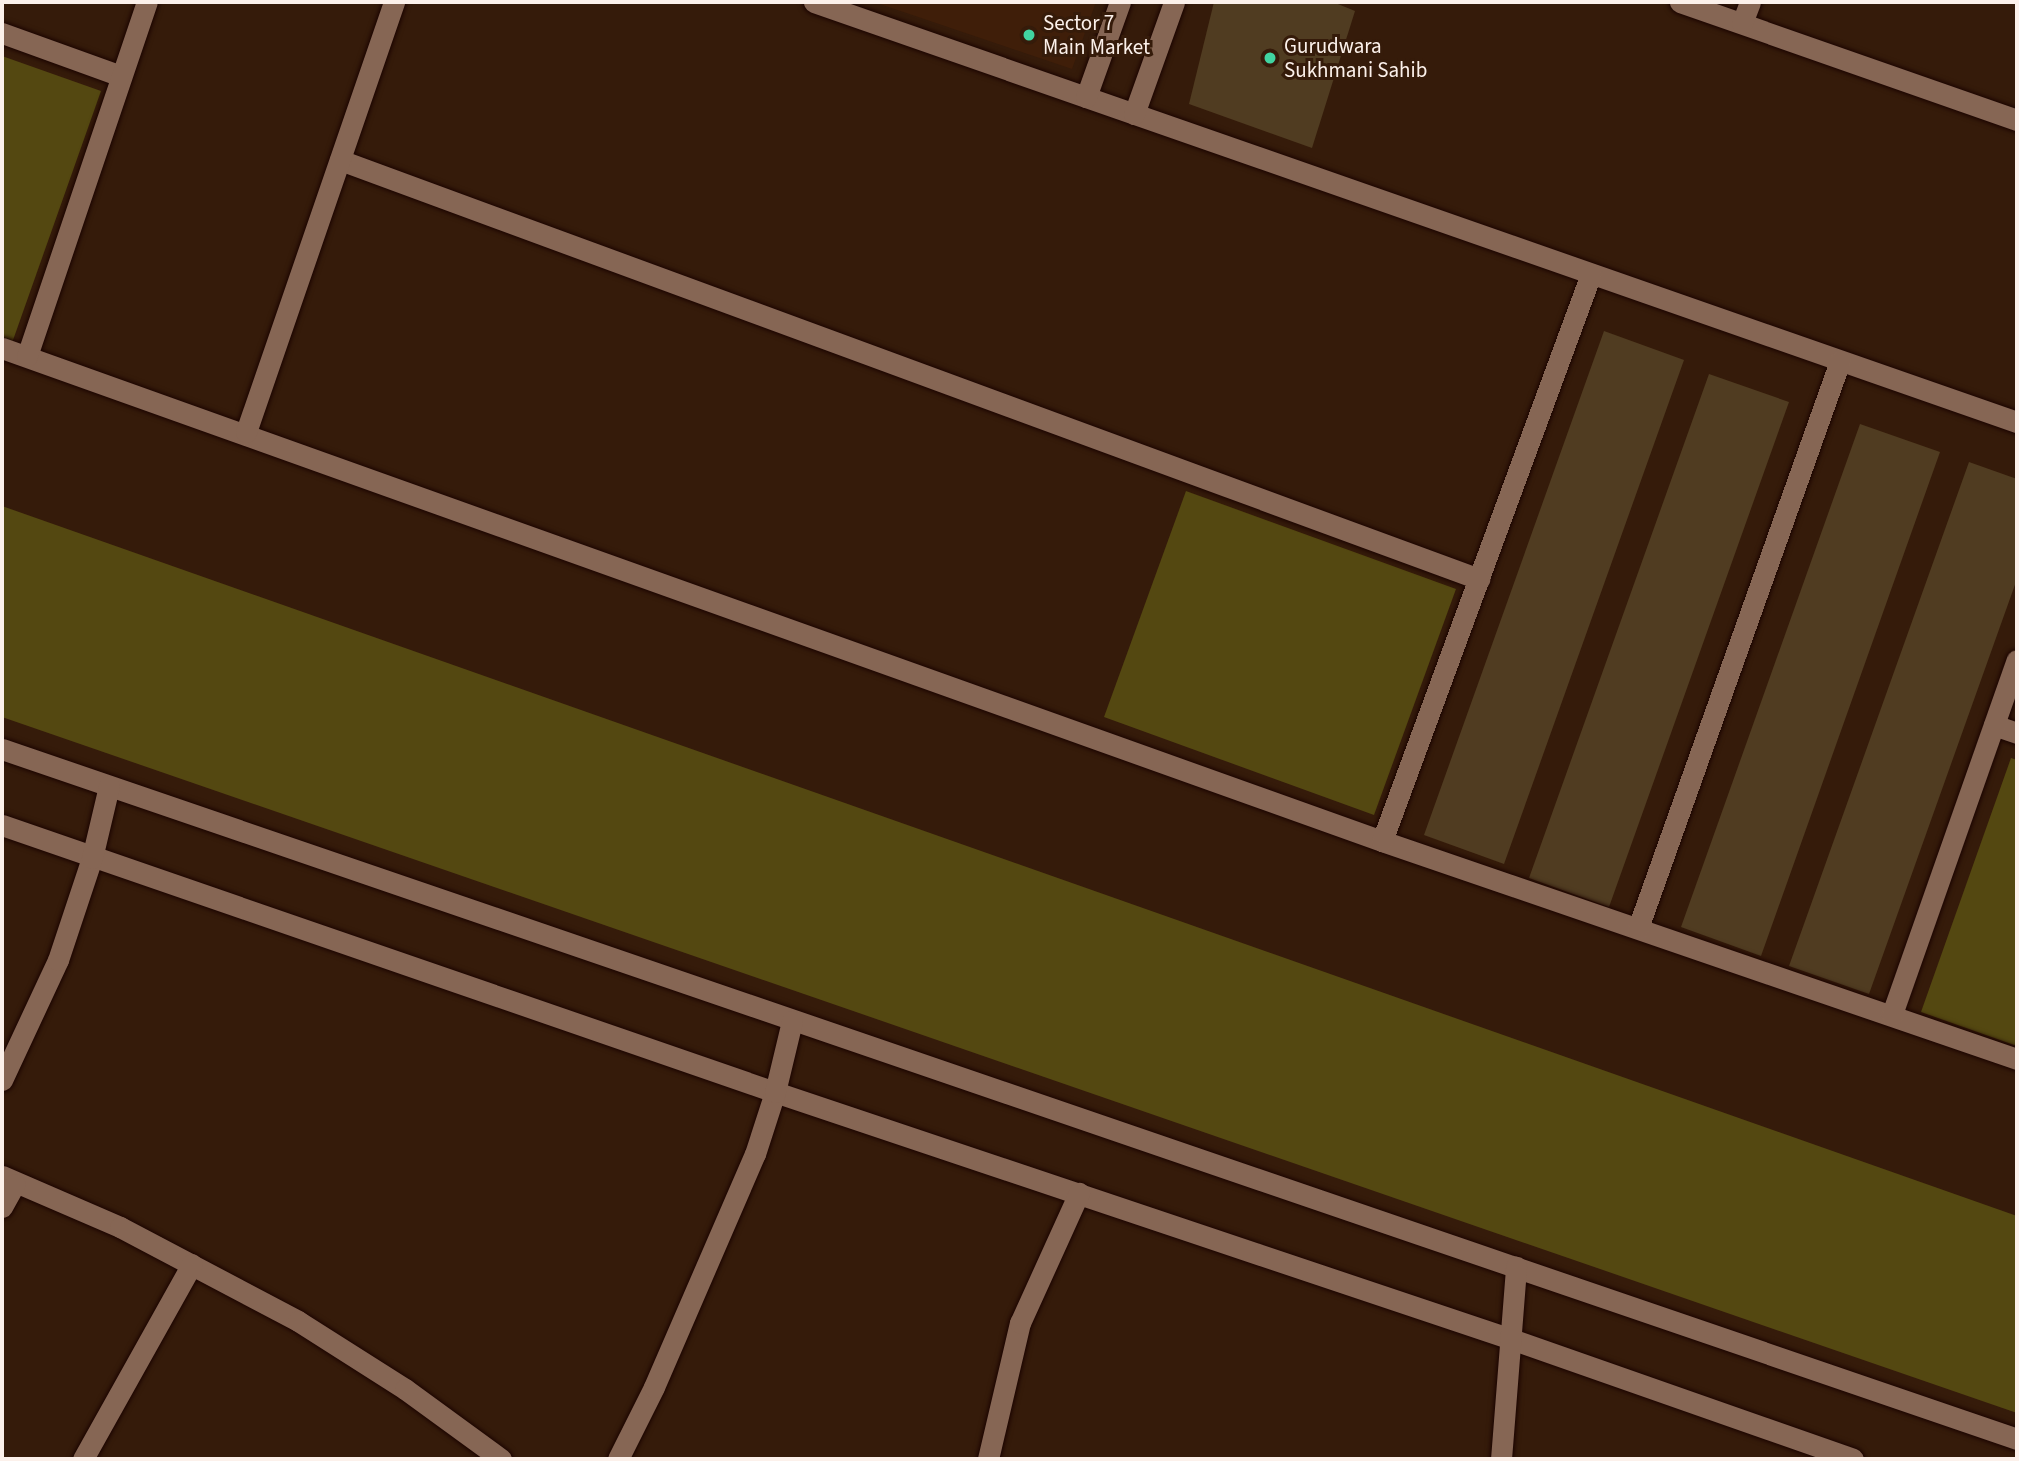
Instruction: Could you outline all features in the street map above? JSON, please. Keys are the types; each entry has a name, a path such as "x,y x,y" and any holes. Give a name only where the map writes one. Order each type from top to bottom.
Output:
{"street":[{"path":"27,356 147,2"},
{"path":"246,432 394,2"},
{"path":"814,2 2017,422"},
{"path":"1086,97 1120,2"},
{"path":"1134,114 1174,2"},
{"path":"1680,2 2017,120"},
{"path":"1742,23 1750,2"},
{"path":"2,33 121,75"},
{"path":"340,160 1479,579"},
{"path":"1382,841 1591,274"},
{"path":"2,348 246,432 1382,841 2017,1059"},
{"path":"1638,928 1840,361"},
{"path":"1892,1014 2017,660"},
{"path":"1994,725 2017,733"},
{"path":"2,749 2017,1438"},
{"path":"2,1080 58,960 92,858 109,786"},
{"path":"2,825 775,1092 1511,1339 1853,1459"},
{"path":"618,1459 654,1387 755,1154 775,1092 792,1021"},
{"path":"2,1208 8,1180 60,1200 192,1264 345,1349 501,1459"},
{"path":"988,1459 1020,1323 1079,1193"},
{"path":"83,1459 192,1264"},
{"path":"1501,1459 1516,1266"}],"shaded area":[{"name":"Sector 7 Main Market","path":"874,2 1096,2 1072,69"},
{"path":"2,56 101,91 12,343 2,339"},
{"path":"1186,491 1456,589 1374,815 1104,717"},
{"path":"2,506 2017,1216 2017,1413 2,717"},
{"path":"2011,758 2017,760 2017,1046 1921,1012"}],"building":[{"name":"Gurudwara Sukhmani Sahib","path":"1214,2 1333,2 1355,11 1312,148 1189,104"},
{"path":"1604,331 1684,360 1504,864 1424,835"},
{"path":"1709,374 1789,402 1609,907 1529,878"},
{"path":"1860,424 1940,452 1761,956 1681,927"},
{"path":"1969,462 2017,479 2017,579 1869,994 1789,966"}],"place":[{"name":"Sector 7 Main Market","path":"1029,35"},
{"name":"Gurudwara Sukhmani Sahib","path":"1270,58"}]}
